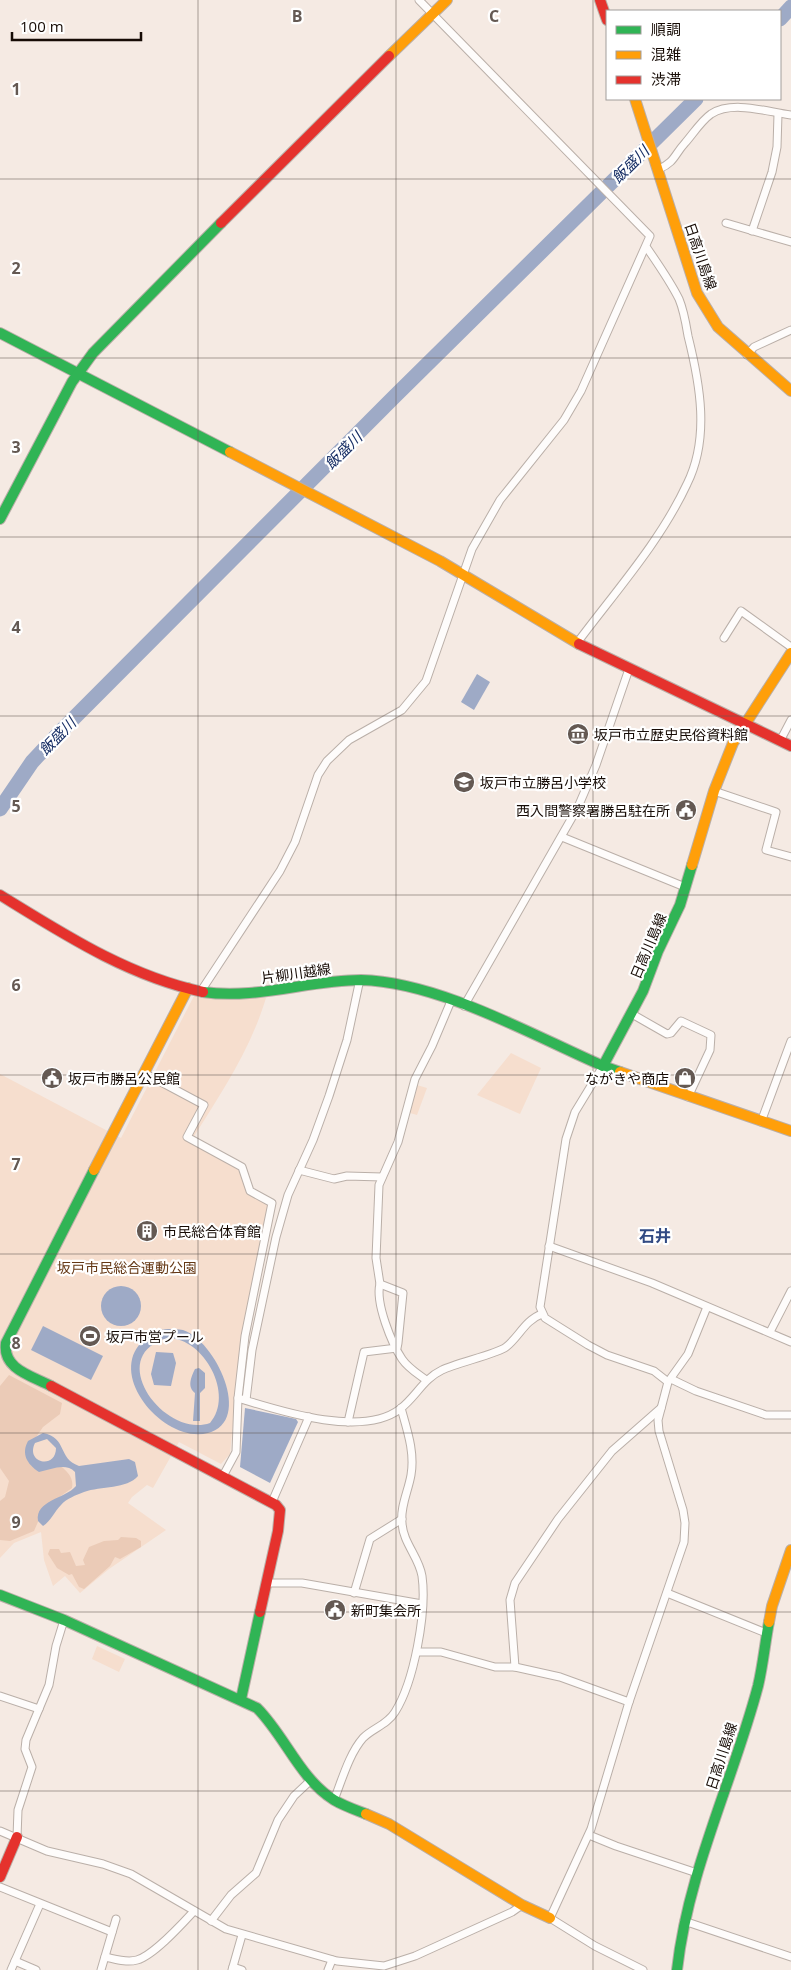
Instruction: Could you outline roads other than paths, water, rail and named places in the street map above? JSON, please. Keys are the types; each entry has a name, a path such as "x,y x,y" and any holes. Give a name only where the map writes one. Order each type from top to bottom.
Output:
{"street":[{"path":"201,991 280,871 295,842 318,775 327,761 349,740 402,710 421,688 436,656 472,549 500,500 564,420 581,391 647,248 649,234 419,0"},
{"path":"0,519 78,374 110,333 325,118 447,0"},
{"path":"600,0 606,17"},
{"name":"日高川島線","path":"634,100 658,166 686,263 697,293 718,327 747,355 791,391"},
{"path":"658,166 670,164 679,150 706,118 717,111 732,108 791,115"},
{"path":"752,231 772,172 777,147 778,114"},
{"path":"726,223 791,242"},
{"path":"577,643 668,520 688,483 700,441 699,386 683,314 673,288 647,248"},
{"path":"747,355 754,347 791,330"},
{"path":"0,333 463,574 539,622 577,643 791,746"},
{"path":"724,638 741,612 791,647"},
{"name":"日高川島線","path":"603,1066 649,980 658,951 680,905 714,791 730,752 744,725 791,653"},
{"path":"464,1006 562,837 587,789 629,669"},
{"path":"780,741 790,717"},
{"path":"714,791 776,812 766,850 791,857"},
{"path":"562,837 685,887"},
{"name":"片柳川越線","path":"0,896 80,944 142,975 188,988 236,994 360,980 404,987 464,1006 603,1066"},
{"path":"246,1400 252,1350 273,1248 288,1195 313,1140 338,1068 347,1040 360,980"},
{"path":"188,988 11,1330 2,1356 10,1365 272,1502 280,1510 267,1583 241,1698"},
{"path":"426,1380 410,1367 397,1348 387,1328 380,1294 376,1258 376,1226 379,1185 398,1142 415,1079 451,1001"},
{"path":"632,1014 667,1034 671,1033 681,1021 711,1035 710,1050 688,1097"},
{"path":"761,1122 791,1041"},
{"path":"791,1131 688,1097 603,1066 576,1112 569,1129 540,1304 542,1314 552,1323 607,1355 654,1371 670,1381 696,1391 766,1415 791,1415"},
{"path":"144,1073 204,1105 187,1137 242,1167 250,1191 272,1203 245,1336 238,1398 236,1452 223,1476"},
{"path":"299,1170 334,1178 347,1176 382,1177"},
{"path":"549,1246 652,1283 791,1342"},
{"path":"380,1284 403,1293 397,1348"},
{"path":"770,1332 791,1291"},
{"path":"550,1918 589,1835 629,1702 684,1542 685,1524 659,1431 661,1408 670,1381 688,1354 707,1307"},
{"path":"238,1398 309,1416 348,1422 378,1420 401,1408 426,1380 461,1362 505,1348 534,1316 542,1314"},
{"path":"348,1422 364,1352 397,1348"},
{"path":"334,1800 361,1740 369,1732 387,1722 395,1713 418,1652 422,1576 403,1533 402,1519 411,1474 412,1446 401,1408"},
{"path":"515,1667 510,1600 515,1583 558,1519 612,1451 661,1408"},
{"path":"272,1502 309,1416"},
{"path":"354,1593 370,1539 402,1519"},
{"name":"日高川島線","path":"676,1970 684,1921 697,1873 758,1685 772,1606 791,1550"},
{"path":"267,1583 302,1583 422,1604"},
{"path":"667,1593 766,1633"},
{"path":"0,1595 64,1620 241,1698 257,1708 271,1722 311,1780 334,1800 389,1824 522,1905 550,1918 595,1946 643,1970"},
{"path":"0,1877 18,1837 18,1810 32,1768 24,1749 49,1685 56,1646 64,1620"},
{"path":"418,1652 441,1652 495,1667 515,1667 560,1677 629,1702"},
{"path":"0,1696 39,1709"},
{"path":"211,1921 231,1896 256,1873 278,1820 294,1796 311,1780"},
{"path":"0,1830 47,1851 103,1864 130,1874 194,1912 242,1935 332,1960 384,1966 415,1956 512,1912 522,1905"},
{"path":"589,1835 697,1873"},
{"path":"0,1887 112,1932"},
{"path":"11,1970 40,1904"},
{"path":"105,1957 127,1962 138,1960 165,1941 194,1912"},
{"path":"101,1970 116,1919"},
{"path":"684,1921 791,1958"},
{"path":"242,1935 233,1969 242,1970"},
{"path":"328,1970 332,1960"},
{"path":"15,1961 36,1970"}],"water":[{"path":"477,674 490,682 474,710 461,702"},
{"path":"121,1286 135,1292 141,1306 135,1320 121,1326 107,1320 101,1306 107,1292"},
{"path":"43,1326 103,1356 91,1380 31,1350"},
{"path":"163,1330 183,1330 195,1337 207,1349 225,1381 229,1398 228,1413 221,1426 208,1433 192,1434 176,1429 147,1407 137,1392 132,1375 132,1360 139,1345 145,1338","holes":["168,1338 181,1341 193,1347 204,1358 212,1370 217,1384 219,1398 217,1411 210,1423 192,1425 175,1419 159,1408 147,1393 141,1377 141,1361 149,1347"]},
{"path":"156,1352 173,1353 176,1363 171,1386 154,1385 151,1374"},
{"path":"199,1368 205,1373 205,1388 200,1393 200,1421 193,1421 195,1393 191,1388 190,1382 195,1369"},
{"path":"245,1408 296,1419 298,1422 270,1483 240,1467"},
{"path":"43,1433 51,1436 60,1444 68,1458 79,1466 129,1459 135,1462 138,1476 127,1483 91,1490 71,1497 63,1503 43,1526 38,1521 38,1514 41,1508 76,1486 75,1472 62,1467 39,1472 31,1466 26,1458 25,1450 28,1441","holes":["47,1439 56,1448 55,1455 47,1461 37,1459 34,1455 35,1443"]}],"waterway":[{"name":"飯盛川","path":"781,18 791,7"},
{"name":"飯盛川","path":"0,809 32,762 62,730 394,397 695,100"}],"place":[{"name":"坂戸市立歴史民俗資料館","path":"578,734"},
{"name":"坂戸市立勝呂小学校","path":"464,782"},
{"name":"西入間警察署勝呂駐在所","path":"686,810"},
{"name":"坂戸市勝呂公民館","path":"52,1078"},
{"name":"ながきや商店","path":"685,1078"},
{"name":"市民総合体育館","path":"147,1231"},
{"name":"坂戸市営プール","path":"90,1336"},
{"name":"新町集会所","path":"335,1610"}],"district":[{"name":"石井","path":"655,1236"}],"park label":[{"name":"坂戸市民総合運動公園","path":"127,1267"}]}
